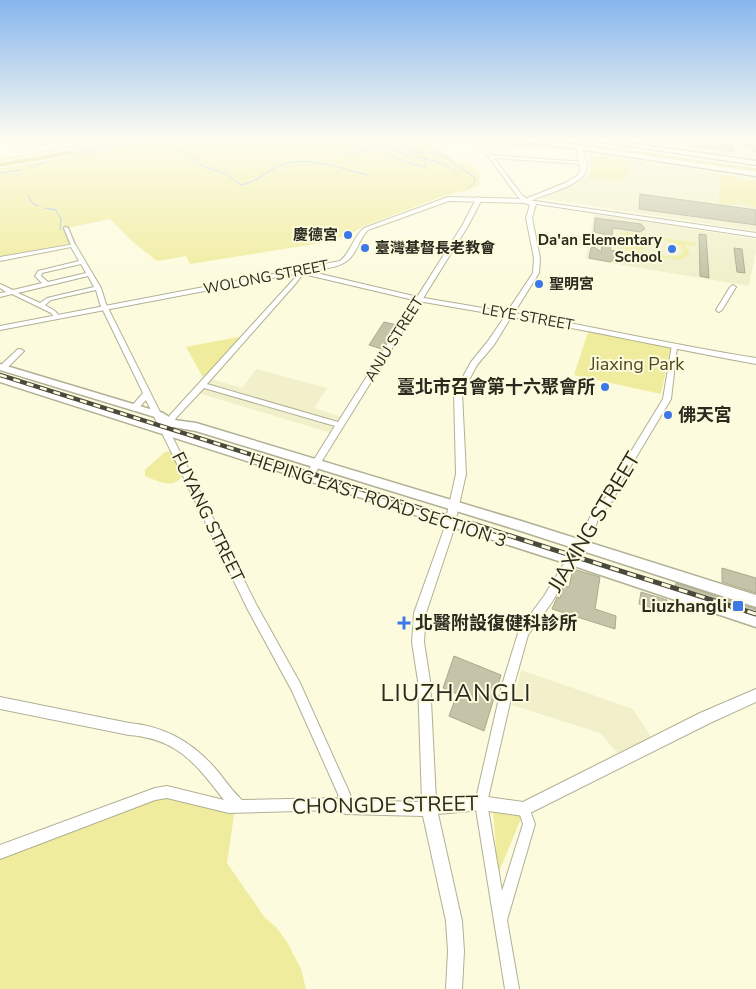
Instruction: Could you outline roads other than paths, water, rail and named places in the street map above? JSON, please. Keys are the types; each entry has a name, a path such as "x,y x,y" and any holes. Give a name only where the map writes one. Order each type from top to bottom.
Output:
{"main road":[{"name":"HEPING EAST ROAD SECTION 3","path":"1,367 159,415 169,427"},
{"name":"HEPING EAST ROAD SECTION 3","path":"0,379 169,427 310,479 570,560 756,622"},
{"name":"HEPING EAST ROAD SECTION 3","path":"169,427 196,427 455,505 756,601"}],"street":[{"path":"454,989 456,951 454,921 429,808 424,681 418,642 420,613 450,523 461,474 458,392 474,364 492,343 508,314 532,283 538,265 529,218 533,204 520,196 512,185"},
{"path":"526,201 562,185"},
{"name":"WOLONG STREET","path":"0,328 301,272 347,260 358,236 366,229 444,200 526,201 756,235"},
{"name":"ANJU STREET","path":"310,479 316,463 465,226 479,200"},
{"path":"66,228 82,262 98,288 105,308 159,415"},
{"path":"0,259 74,245"},
{"path":"47,284 38,276 40,272 82,262"},
{"path":"169,427 301,272"},
{"name":"LEYE STREET","path":"301,272 418,299 588,328 674,347 756,361"},
{"path":"0,295 89,274"},
{"path":"0,286 40,306 57,317"},
{"path":"719,310 733,287"},
{"path":"40,306 49,298 98,288"},
{"name":"JIAXING STREET","path":"512,989 502,919 481,803 508,685 523,633 548,600 570,560 582,546 596,513 610,498 619,478 667,399 674,347"},
{"path":"1,367 20,351"},
{"path":"203,385 340,425"},
{"path":"134,408 148,394"},
{"name":"FUYANG STREET","path":"169,427 252,607 296,687 344,794 346,807"},
{"path":"502,919 529,824 524,809 756,695"},
{"path":"0,704 129,729 147,729 164,734 199,760 219,782 227,796 239,806"},
{"name":"CHONGDE STREET","path":"0,852 155,794 167,792 228,807 239,806 246,808 334,804 346,807 429,808 481,803 524,809"}],"waterway":[{"path":"468,188 471,185"},
{"path":"28,196 33,204 38,206"},
{"path":"45,208 56,210 61,219 60,230"}],"railway":[{"path":"0,375 477,526"},
{"path":"473,524 756,614"}],"place":[{"name":"慶德宮","path":"348,235"},
{"name":"臺灣基督長老教會","path":"365,248"},
{"name":"Da'an Elementary School","path":"672,249"},
{"name":"聖明宮","path":"539,284"},
{"name":"臺北市召會第十六聚會所","path":"605,387"},
{"name":"佛天宮","path":"668,415"},
{"name":"Liuzhangli","path":"738,606"},
{"name":"北醫附設復健科診所","path":"404,623"}],"district":[{"name":"LIUZHANGLI","path":"456,693"}],"park label":[{"name":"Jiaxing Park","path":"637,364"}]}
